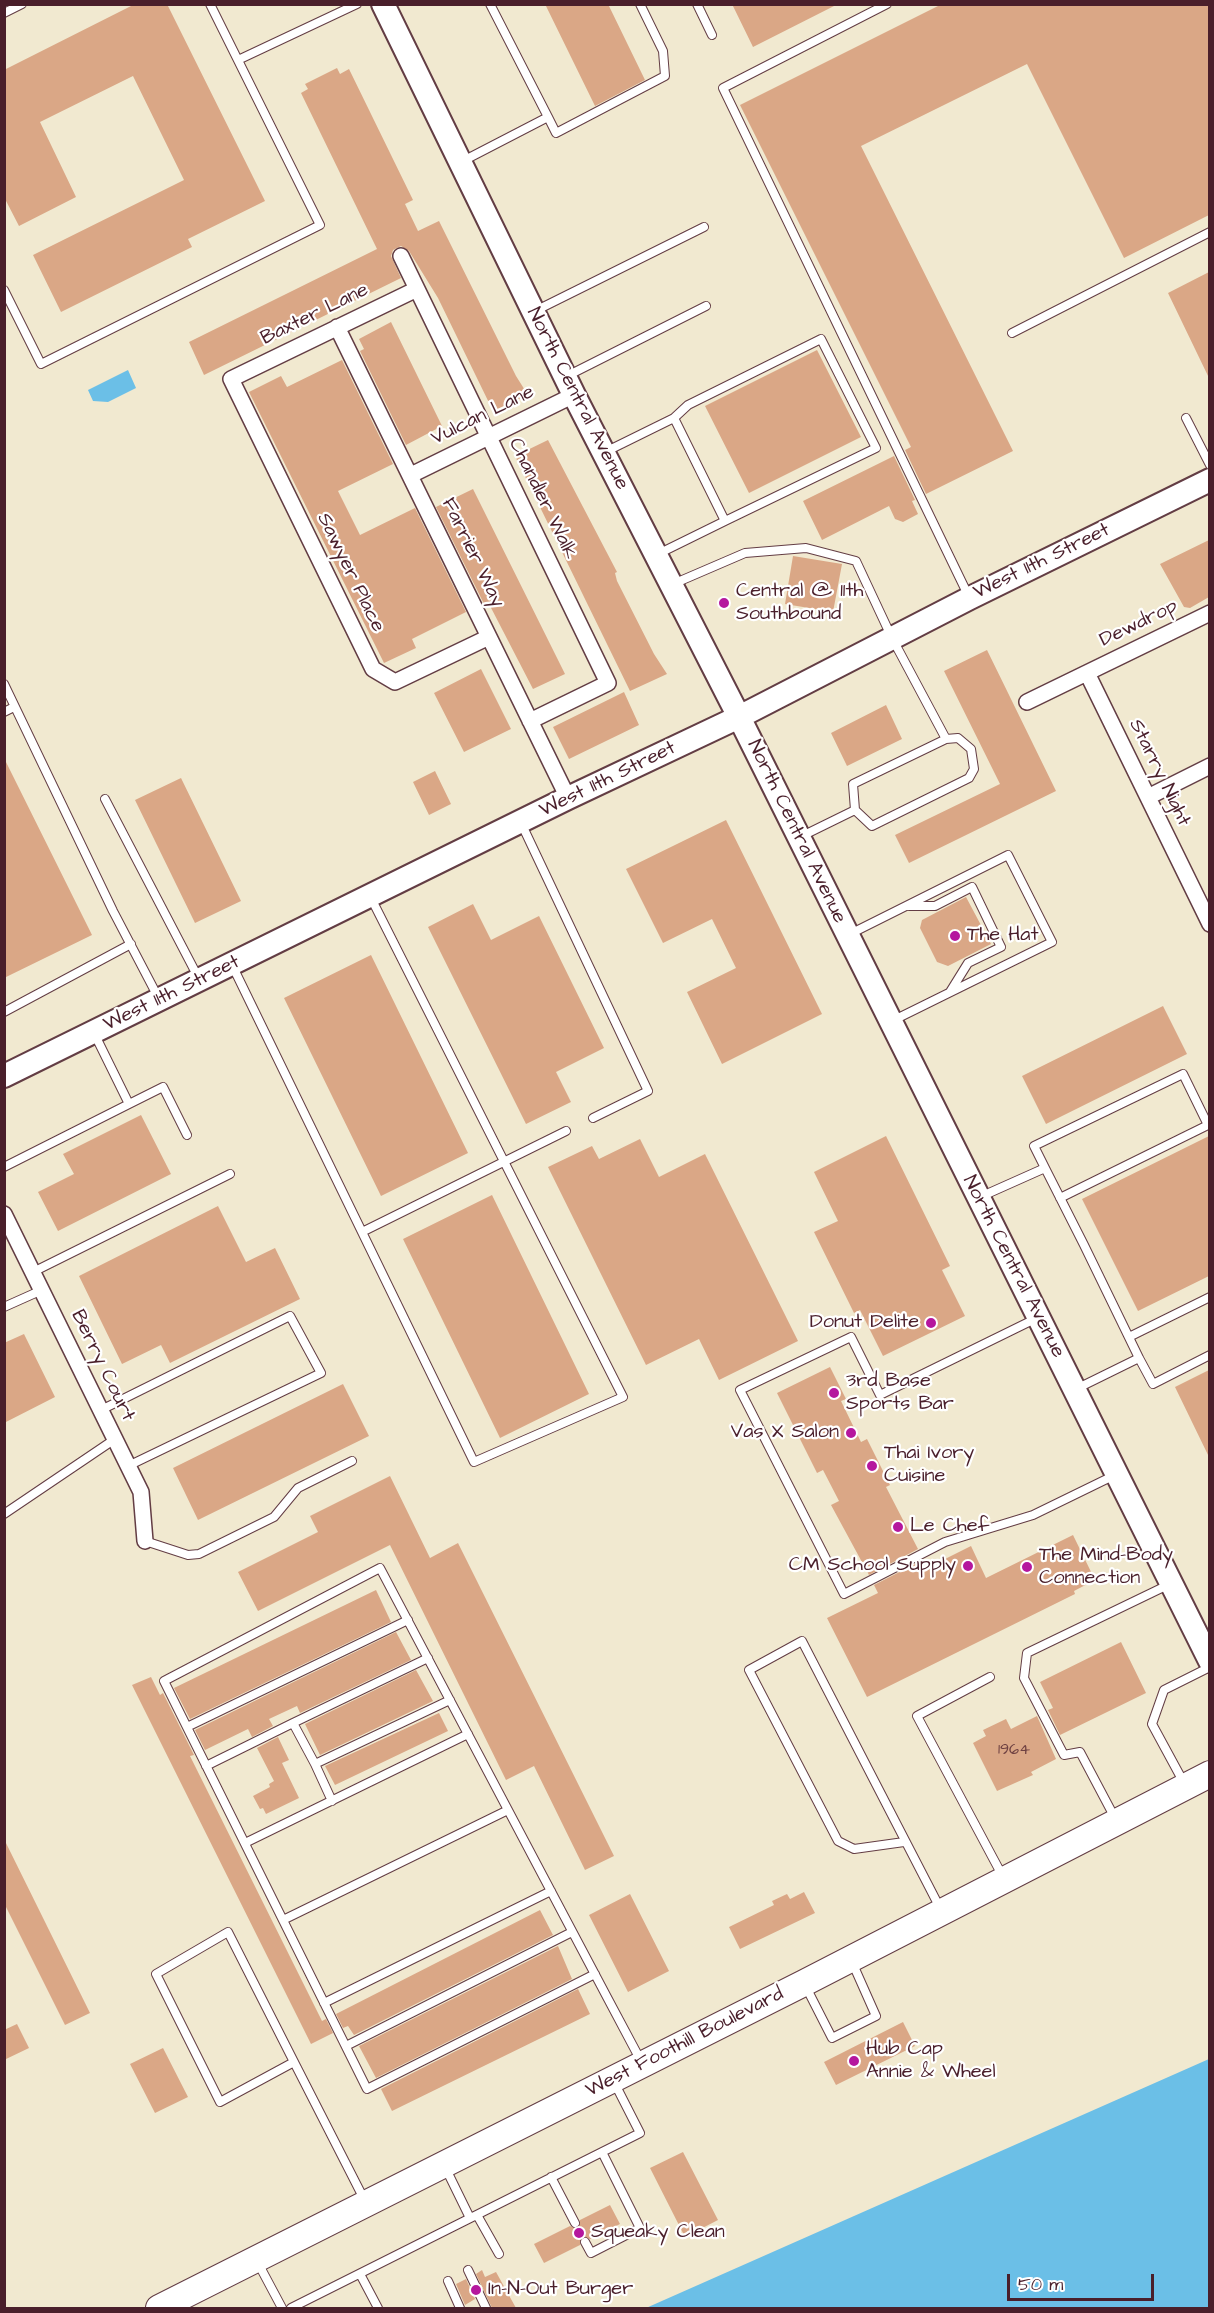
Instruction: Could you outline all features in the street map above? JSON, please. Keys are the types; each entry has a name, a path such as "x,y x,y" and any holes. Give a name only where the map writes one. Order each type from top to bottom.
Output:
{"main road":[{"name":"North Central Avenue","path":"383,4 570,386 739,717 1209,1660"},
{"name":"West 11th Street","path":"4,1076 201,981 568,798 739,717 970,598 1209,480"},
{"name":"West Foothill Boulevard","path":"159,2308 643,2065 1209,1774"}],"street":[{"name":"Chandler Walk","path":"401,256 608,683 530,721"},
{"name":"Baxter Lane","path":"231,379 417,288"},
{"name":"Farrier Way","path":"337,327 568,798"},
{"name":"Sawyer Place","path":"231,379 373,669 395,682 489,637"},
{"name":"Vulcan Lane","path":"411,475 488,437 570,386"},
{"name":"Dewdrop","path":"1027,702 1209,613"},
{"name":"Starry Night","path":"1087,673 1209,921"},
{"path":"1148,797 1209,766"},
{"name":"Berry Court","path":"4,1214 141,1492 145,1541"}],"lane":[{"path":"4,14 22,4"},
{"path":"4,290 41,364 320,225 210,4"},
{"path":"238,60 357,4"},
{"path":"490,4 556,133 665,76 663,51 640,4"},
{"path":"697,4 712,35"},
{"path":"887,4 723,88 970,598"},
{"path":"460,163 548,117"},
{"path":"534,312 704,227"},
{"path":"1012,333 1209,232"},
{"path":"570,386 706,306"},
{"path":"604,453 675,418 688,405 821,339 876,448 656,555"},
{"path":"675,418 725,520"},
{"path":"1186,418 1209,465"},
{"path":"672,585 745,553 806,549 856,561 892,638 946,739"},
{"path":"4,684 160,1001"},
{"path":"4,712 14,707"},
{"path":"957,738 971,749 974,769 969,778 873,826 855,810 853,784 946,739 957,738"},
{"path":"105,799 201,981"},
{"path":"798,837 855,810"},
{"path":"521,822 648,1091 593,1118"},
{"path":"848,936 1008,855 1052,942 891,1022"},
{"path":"906,906 935,906 972,887 1001,947 968,963 949,993"},
{"path":"232,965 474,1462 623,1397 370,896"},
{"path":"4,1012 131,945"},
{"path":"93,1032 129,1104"},
{"path":"1060,1198 1208,1125 1183,1074 1034,1146 1139,1358 1153,1384 1209,1355"},
{"path":"4,1167 163,1087 187,1135"},
{"path":"362,1232 566,1131"},
{"path":"978,1197 1045,1168"},
{"path":"33,1272 230,1174"},
{"path":"4,1307 42,1290"},
{"path":"1129,1337 1209,1297"},
{"path":"101,1410 290,1316 321,1373 128,1466"},
{"path":"1038,1317 880,1395 851,1337 740,1390 844,1594 945,1542 1033,1515 1117,1474"},
{"path":"1074,1389 1139,1358"},
{"path":"4,1514 115,1439"},
{"path":"145,1541 188,1555 199,1554 274,1517 298,1488 352,1461"},
{"path":"595,1974 367,2089 164,1681 380,1568 572,1932 595,1974 643,2065"},
{"path":"1117,1821 1080,1752 1064,1755 1024,1677 1027,1653 1171,1583"},
{"path":"187,1727 408,1620"},
{"path":"904,1842 854,1849 838,1840 749,1670 802,1641 904,1842 942,1911"},
{"path":"206,1766 428,1658"},
{"path":"1186,1785 1152,1724 1164,1690 1209,1667"},
{"path":"990,1677 917,1716 1004,1879"},
{"path":"315,1764 450,1700"},
{"path":"293,1723 332,1801"},
{"path":"245,1843 468,1734"},
{"path":"283,1920 508,1810"},
{"path":"324,2003 551,1891"},
{"path":"294,2062 220,2102 156,1974 228,1932 367,2205"},
{"path":"346,2046 572,1932"},
{"path":"804,1983 832,2038 876,2016 850,1959"},
{"path":"291,2308 640,2133 613,2080"},
{"path":"585,2242 591,2253 640,2228 602,2152"},
{"path":"444,2165 499,2254"},
{"path":"551,2177 575,2223"},
{"path":"256,2259 282,2308"},
{"path":"468,2270 486,2308"},
{"path":"360,2274 378,2308"},
{"path":"448,2281 460,2308"}],"water":[{"path":"128,370 136,388 108,402 93,401 88,390"},
{"path":"1209,2059 1209,2308 646,2308"}],"building":[{"path":"135,4 167,4 265,201 188,239 192,247 61,312 33,255 184,180 133,76 40,122 76,197 19,226 4,197 4,70"},
{"path":"545,4 608,4 645,80 595,106"},
{"path":"732,4 838,4 753,47"},
{"path":"942,4 1209,4 1209,215 1124,258 1027,64 861,146 1013,451 926,494 905,450 911,447 740,105"},
{"path":"337,68 340,74 349,69 413,200 405,204 418,231 439,221 516,376 528,395 493,411 438,298 409,251 401,246 393,250 391,256 401,278 204,375 189,342 377,249 301,93 308,89 305,84"},
{"path":"1209,272 1209,378 1168,293"},
{"path":"391,322 442,426 406,445 360,351 364,349 359,339"},
{"path":"817,350 861,437 749,493 705,406"},
{"path":"342,360 393,464 338,491 360,535 415,508 466,612 412,639 416,648 384,663 249,392 281,376 287,387"},
{"path":"548,440 617,572 615,573 617,581 654,654 667,674 630,691 515,456"},
{"path":"894,456 915,500 912,501 918,514 903,522 895,519 889,506 822,540 803,501"},
{"path":"473,489 565,674 533,689 488,602 484,604 436,507"},
{"path":"1209,540 1209,597 1190,608 1184,607 1160,564"},
{"path":"793,556 842,564 833,612 785,604"},
{"path":"987,650 1056,791 909,863 895,835 1000,784 944,671"},
{"path":"481,669 511,729 464,752 434,693"},
{"path":"624,692 639,725 569,759 553,727"},
{"path":"886,705 902,739 847,766 831,733"},
{"path":"4,758 92,935 4,978"},
{"path":"435,771 451,804 429,815 413,782"},
{"path":"181,778 241,901 195,923 135,800"},
{"path":"726,820 822,1014 722,1064 687,992 736,968 712,919 663,943 626,869"},
{"name":"The Hat","path":"966,897 991,944 948,966 937,962 920,928 922,920"},
{"path":"473,904 491,940 539,916 604,1048 556,1072 571,1102 526,1124 428,927"},
{"path":"371,955 468,1153 381,1196 284,998"},
{"path":"1163,1006 1187,1054 1046,1124 1022,1076"},
{"path":"141,1115 171,1174 58,1231 38,1192 74,1174 63,1154"},
{"path":"886,1136 950,1266 942,1270 965,1316 883,1356 860,1310 854,1313 814,1232 838,1221 814,1172"},
{"path":"1209,1136 1209,1276 1138,1311 1082,1199"},
{"path":"640,1139 659,1177 705,1154 798,1341 719,1380 699,1339 646,1365 548,1167 592,1146 599,1159"},
{"path":"492,1195 589,1394 500,1438 403,1239"},
{"path":"218,1206 246,1262 275,1248 300,1299 170,1363 161,1345 122,1364 79,1276"},
{"path":"24,1334 55,1397 4,1423 4,1343"},
{"path":"830,1367 846,1399 841,1401 861,1442 867,1439 890,1485 886,1487 918,1549 869,1575 831,1505 839,1501 823,1470 817,1473 777,1393"},
{"path":"1209,1370 1209,1457 1175,1387"},
{"path":"343,1384 369,1436 198,1520 173,1468"},
{"path":"390,1476 430,1558 458,1543 614,1856 585,1870 534,1766 506,1780 390,1545 258,1611 238,1572 318,1532 310,1516"},
{"path":"1073,1535 1095,1580 1074,1591 1075,1594 867,1697 827,1618 878,1593 874,1585 923,1560 927,1568 971,1546 986,1578"},
{"path":"376,1590 391,1622 190,1719 174,1688"},
{"path":"396,1632 411,1660 300,1713 297,1706 269,1719 273,1726 252,1737 248,1729 205,1750 195,1730"},
{"path":"1121,1642 1146,1693 1060,1735 1048,1710 1053,1708 1040,1682"},
{"path":"416,1670 433,1701 320,1755 305,1724"},
{"path":"151,1677 160,1695 163,1693 194,1755 190,1756 322,2021 326,2019 333,2033 311,2044 132,1685"},
{"path":"439,1713 448,1731 335,1785 325,1766"},
{"path":"1037,1716 1056,1759 1031,1772 1033,1775 997,1791 973,1743 986,1736 983,1730 1006,1719 1011,1729"},
{"path":"278,1737 289,1760 282,1763 299,1798 266,1814 263,1808 260,1809 253,1796 270,1787 269,1784 274,1781 257,1748"},
{"path":"4,1839 90,2013 65,2025 4,1903"},
{"path":"804,1892 815,1913 740,1949 729,1927 774,1905 772,1901 787,1894 790,1899"},
{"path":"630,1894 669,1971 628,1992 589,1915"},
{"path":"540,1910 553,1935 354,2035 348,2026 343,2028 336,2014"},
{"path":"558,1946 572,1979 376,2078 359,2046"},
{"path":"578,1989 590,2014 392,2111 381,2089"},
{"path":"903,2022 915,2046 836,2085 824,2062"},
{"path":"17,2024 29,2048 4,2060 4,2030"},
{"path":"163,2048 188,2097 155,2113 130,2064"},
{"path":"683,2152 718,2220 685,2237 650,2168"},
{"name":"Squeaky Clean","path":"610,2205 620,2224 590,2239 583,2237 580,2245 544,2263 534,2244 570,2226 577,2229 580,2220"},
{"path":"482,2270 485,2277 496,2272 516,2308 492,2308 476,2274"},
{"path":"466,2279 475,2299 465,2305 456,2284"}],"place":[{"name":"Central @ 11th Southbound","path":"724,603"},
{"name":"The Hat","path":"955,936"},
{"name":"Donut Delite","path":"931,1323"},
{"name":"3rd Base Sports Bar","path":"834,1393"},
{"name":"Vas X Salon","path":"851,1433"},
{"name":"Thai Ivory Cuisine","path":"872,1466"},
{"name":"Le Chef","path":"898,1527"},
{"name":"CM School Supply","path":"968,1566"},
{"name":"The Mind-Body Connection","path":"1027,1567"},
{"name":"Hub Cap Annie & Wheel","path":"854,2061"},
{"name":"Squeaky Clean","path":"579,2233"},
{"name":"In-N-Out Burger","path":"476,2290"}]}
